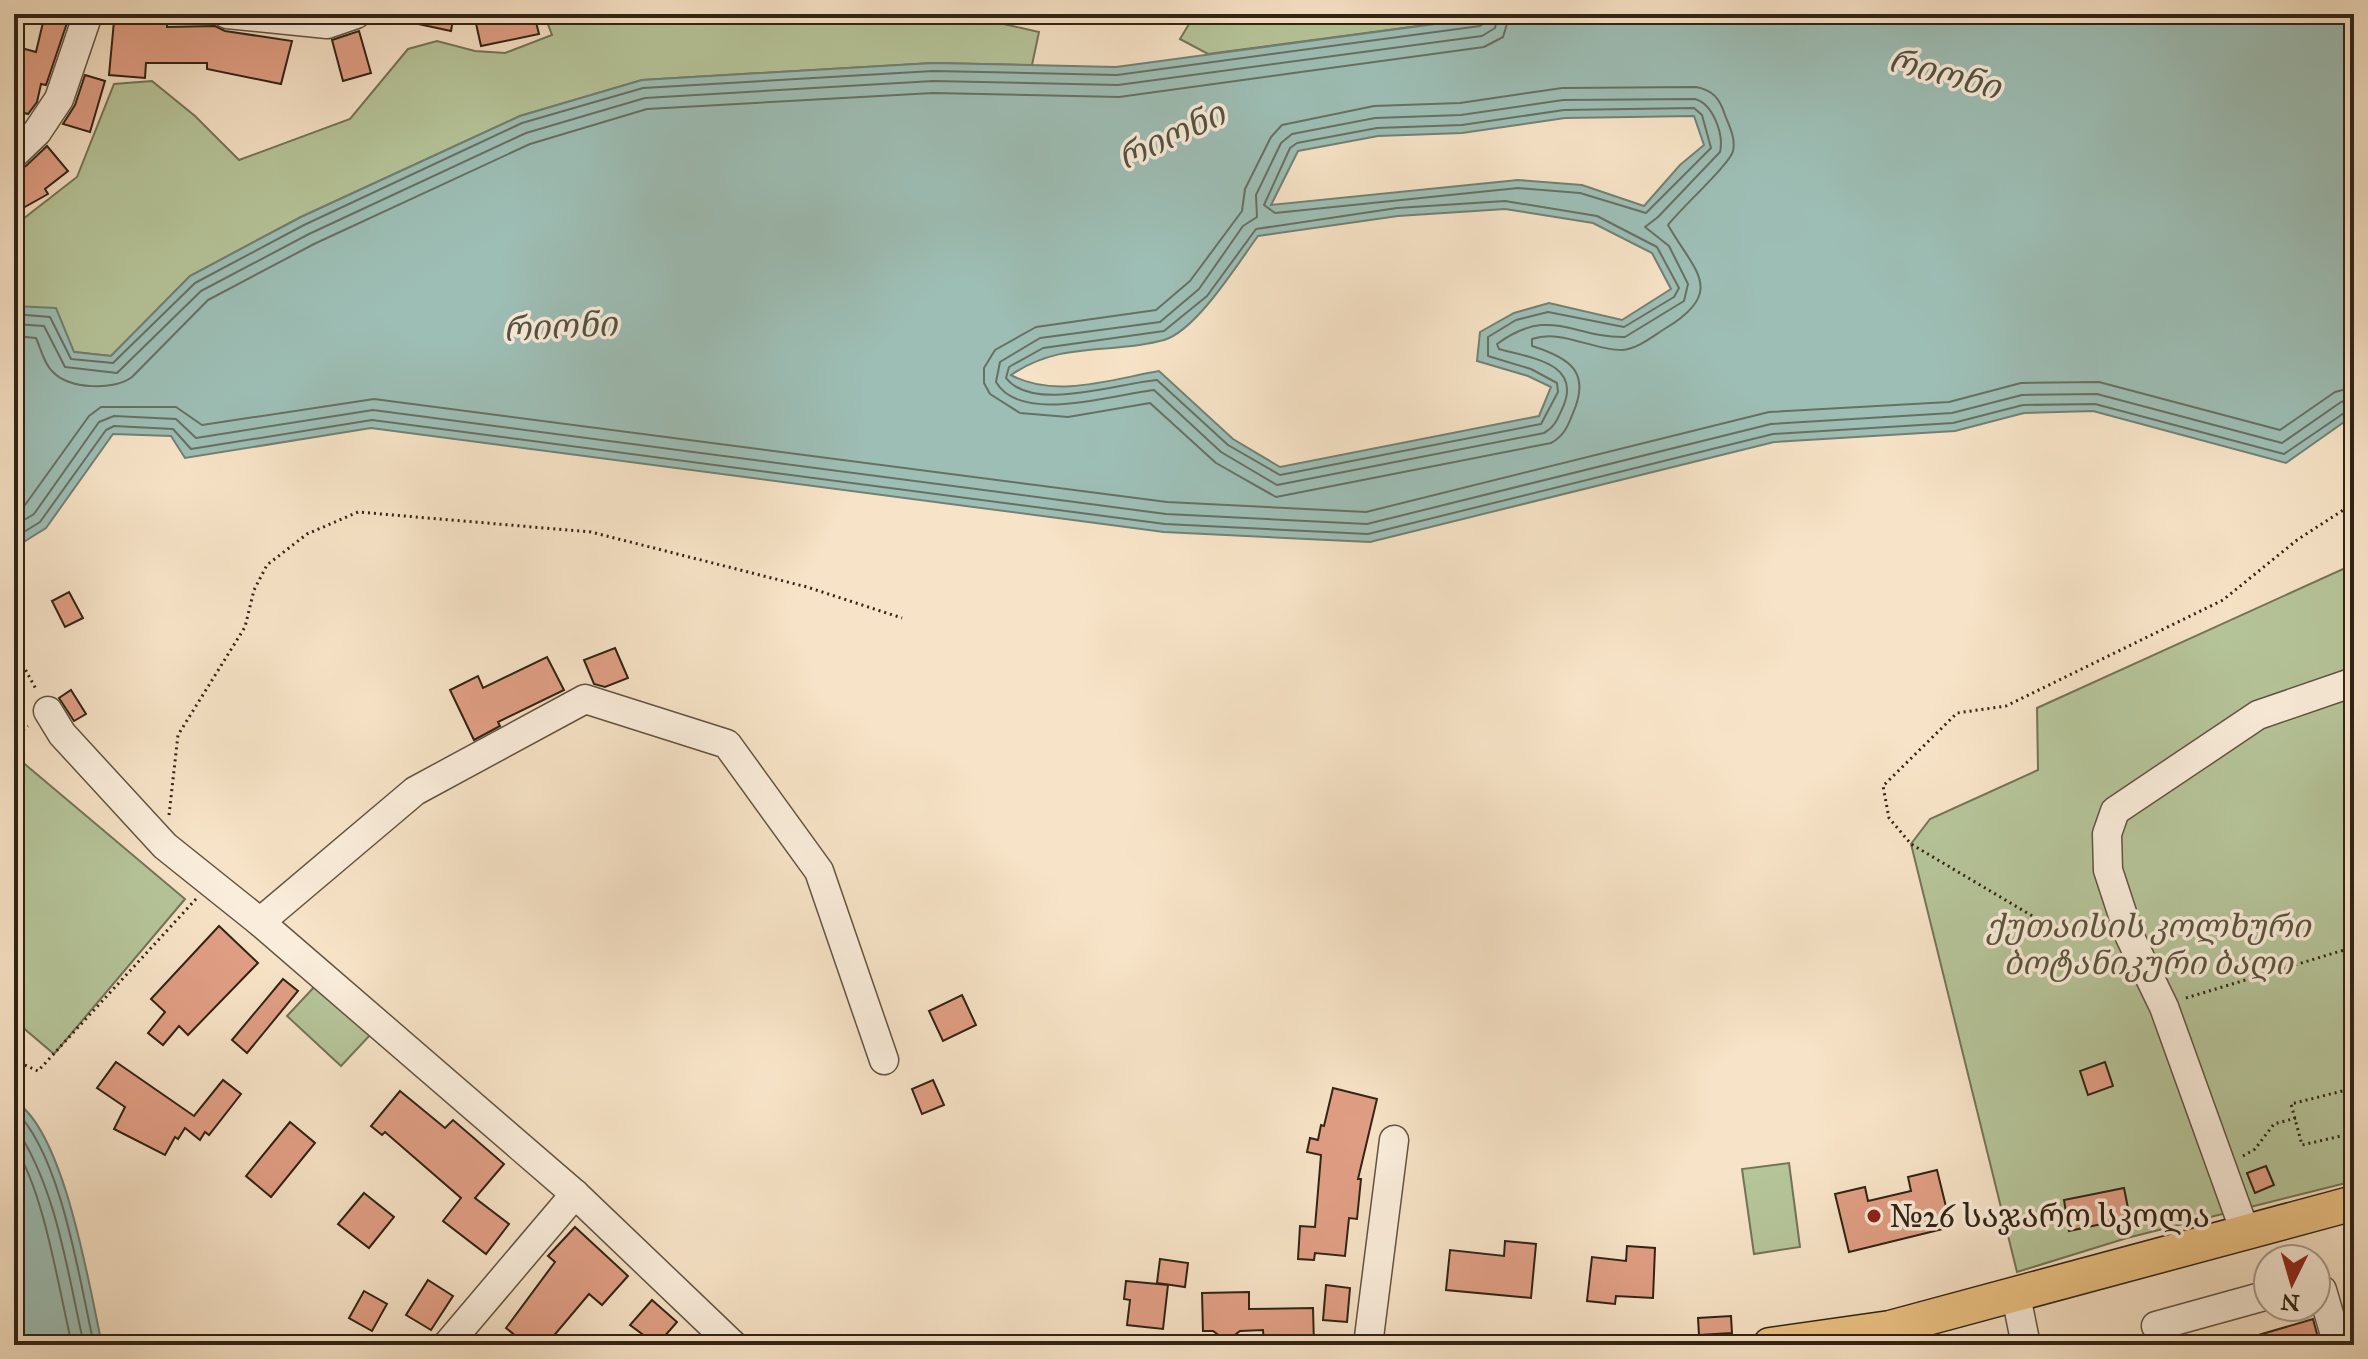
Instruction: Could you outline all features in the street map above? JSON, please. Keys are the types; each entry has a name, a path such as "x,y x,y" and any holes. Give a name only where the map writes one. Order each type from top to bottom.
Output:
{"main road":[{"path":"1770,1345 1893,1336 2244,1229 2354,1203"}],"street":[{"path":"14,154 37,132 59,99 88,14"},
{"path":"227,14 327,24 356,14"},
{"path":"2244,1229 2164,1007 2130,937 2108,870 2107,834 2115,811 2258,715 2354,682"},
{"path":"260,922 415,791 585,699 727,744 819,871 884,1060"},
{"path":"48,711 62,734 165,846 260,922 575,1194 733,1345"},
{"path":"1368,1345 1394,1140"},
{"path":"447,1345 575,1194"},
{"path":"2016,1296 2026,1345"},
{"path":"2156,1326 2252,1299"},
{"path":"2332,1323 2338,1345"}],"path":[{"path":"2130,937 2056,930 1911,844 1889,818 1883,786 1957,713 2006,706 2223,600 2297,540 2354,503"},
{"path":"165,846 178,735 245,627 254,590 267,565 307,534 358,512 591,532 807,587 902,618"},
{"path":"14,649 48,711"},
{"path":"14,1060 38,1071 210,882"},
{"path":"2164,1007 2200,992 2354,947"},
{"path":"2354,1088 2291,1104 2302,1145 2354,1133"},
{"path":"2221,1160 2248,1155 2274,1124 2296,1118"},
{"path":"1692,1345 1694,1339"}],"green space":[{"path":"544,14 981,14 990,21 1039,32 1032,65 933,63 642,80 520,116 301,217 190,276 111,356 74,352 14,306 14,226 77,177 114,84 152,81 195,116 239,160 350,119 408,49 437,41 475,51 505,53 552,35"},
{"path":"1195,14 1509,14 1208,54 1180,39"},
{"name":"ქუთაისის კოლხური ბოტანიკური ბაღი","path":"2354,564 2354,1181 2127,1238 2017,1272 1911,844 1930,819 2038,770 2037,708"},
{"path":"14,755 185,899 54,1054 14,1020"},
{"path":"317,984 371,1034 341,1066 287,1016"},
{"path":"1789,1163 1800,1247 1754,1254 1742,1169"}],"water":[{"name":"რიონი","path":"1509,14 2354,14 2354,415 2286,463 2093,411 2024,413 1955,431 1774,442 1370,542 1164,532 371,428 185,458 171,436 113,434 46,528 14,548 14,306 56,308 74,352 111,356 190,276 301,217 520,116 642,80 933,63 1116,67","holes":["1694,116 1704,145 1680,165 1644,206 1582,185 1518,180 1271,205 1298,151 1378,136 1462,133 1565,118","1505,209 1593,223 1652,253 1671,289 1622,320 1549,303 1514,313 1480,332 1477,361 1528,376 1551,387 1539,416 1280,467 1233,439 1159,371 1065,386 1046,386 1011,375 1030,364 1068,352 1144,344 1177,334 1203,310 1258,236 1398,216"]},
{"path":"14,1101 32,1117 61,1176 82,1251 102,1345 14,1345"}],"building":[{"path":"45,14 70,14 46,85 41,84 37,102 28,114 14,110 14,46 36,52"},
{"path":"404,14 454,14 451,31 404,21"},
{"path":"498,14 534,14 539,34 481,46 475,19"},
{"path":"114,21 167,23 167,27 215,26 225,31 292,41 281,84 207,69 207,63 146,63 145,78 109,75"},
{"path":"359,31 371,73 343,81 332,40"},
{"path":"85,75 105,81 90,132 63,124 75,105"},
{"path":"47,146 68,171 45,189 48,194 23,208 14,193 14,171 26,166"},
{"path":"69,592 83,618 65,627 52,601"},
{"path":"615,648 628,678 605,687 594,684 584,660"},
{"path":"547,657 564,690 498,722 500,726 474,740 450,690 478,676 483,688"},
{"path":"71,690 86,714 74,721 59,698"},
{"path":"219,926 258,963 188,1035 179,1026 163,1045 148,1033 165,1012 151,999"},
{"path":"283,979 298,991 247,1053 232,1040"},
{"path":"962,995 976,1025 943,1041 929,1011"},
{"path":"116,1062 194,1116 223,1080 241,1094 209,1135 205,1132 200,1140 185,1128 178,1139 175,1137 165,1155 114,1129 125,1107 97,1088"},
{"path":"2105,1062 2113,1086 2088,1095 2080,1071"},
{"path":"933,1080 944,1105 922,1114 912,1089"},
{"path":"1333,1088 1377,1099 1358,1179 1361,1179 1357,1219 1349,1218 1345,1256 1315,1253 1314,1260 1298,1259 1300,1226 1315,1227 1321,1155 1307,1152 1310,1138 1318,1140 1321,1125 1324,1126"},
{"path":"400,1091 445,1128 453,1120 504,1164 475,1198 509,1224 486,1254 443,1221 461,1198 385,1132 382,1135 371,1126"},
{"path":"290,1122 315,1143 271,1197 246,1176"},
{"path":"2266,1166 2274,1185 2255,1193 2247,1173"},
{"path":"1937,1170 1951,1227 1849,1252 1835,1194 1865,1187 1868,1201 1911,1191 1908,1177"},
{"path":"2124,1188 2130,1218 2069,1231 2064,1200"},
{"path":"364,1193 394,1217 369,1248 338,1224"},
{"path":"575,1227 628,1276 602,1305 589,1294 546,1345 527,1345 506,1328 555,1262 548,1256"},
{"path":"1505,1241 1536,1244 1531,1298 1446,1290 1450,1250 1504,1256"},
{"path":"1627,1246 1655,1248 1653,1298 1616,1296 1615,1304 1587,1301 1592,1257 1626,1261"},
{"path":"1160,1259 1188,1263 1185,1287 1157,1283"},
{"path":"428,1280 453,1296 431,1330 406,1315"},
{"path":"1126,1281 1168,1285 1163,1329 1127,1325 1130,1300 1124,1299"},
{"path":"1326,1285 1350,1288 1347,1322 1323,1320"},
{"path":"364,1291 387,1304 372,1331 349,1318"},
{"path":"1249,1292 1249,1309 1313,1308 1314,1345 1264,1345 1263,1330 1240,1331 1227,1341 1213,1331 1203,1331 1202,1293"},
{"path":"652,1300 677,1322 657,1345 630,1325"},
{"path":"1731,1316 1732,1333 1699,1335 1698,1318"},
{"path":"2299,1323 2314,1323 2320,1345 2239,1345 2238,1341"}],"place":[{"name":"№26 საჯარო სკოლა","path":"1874,1216"}]}
